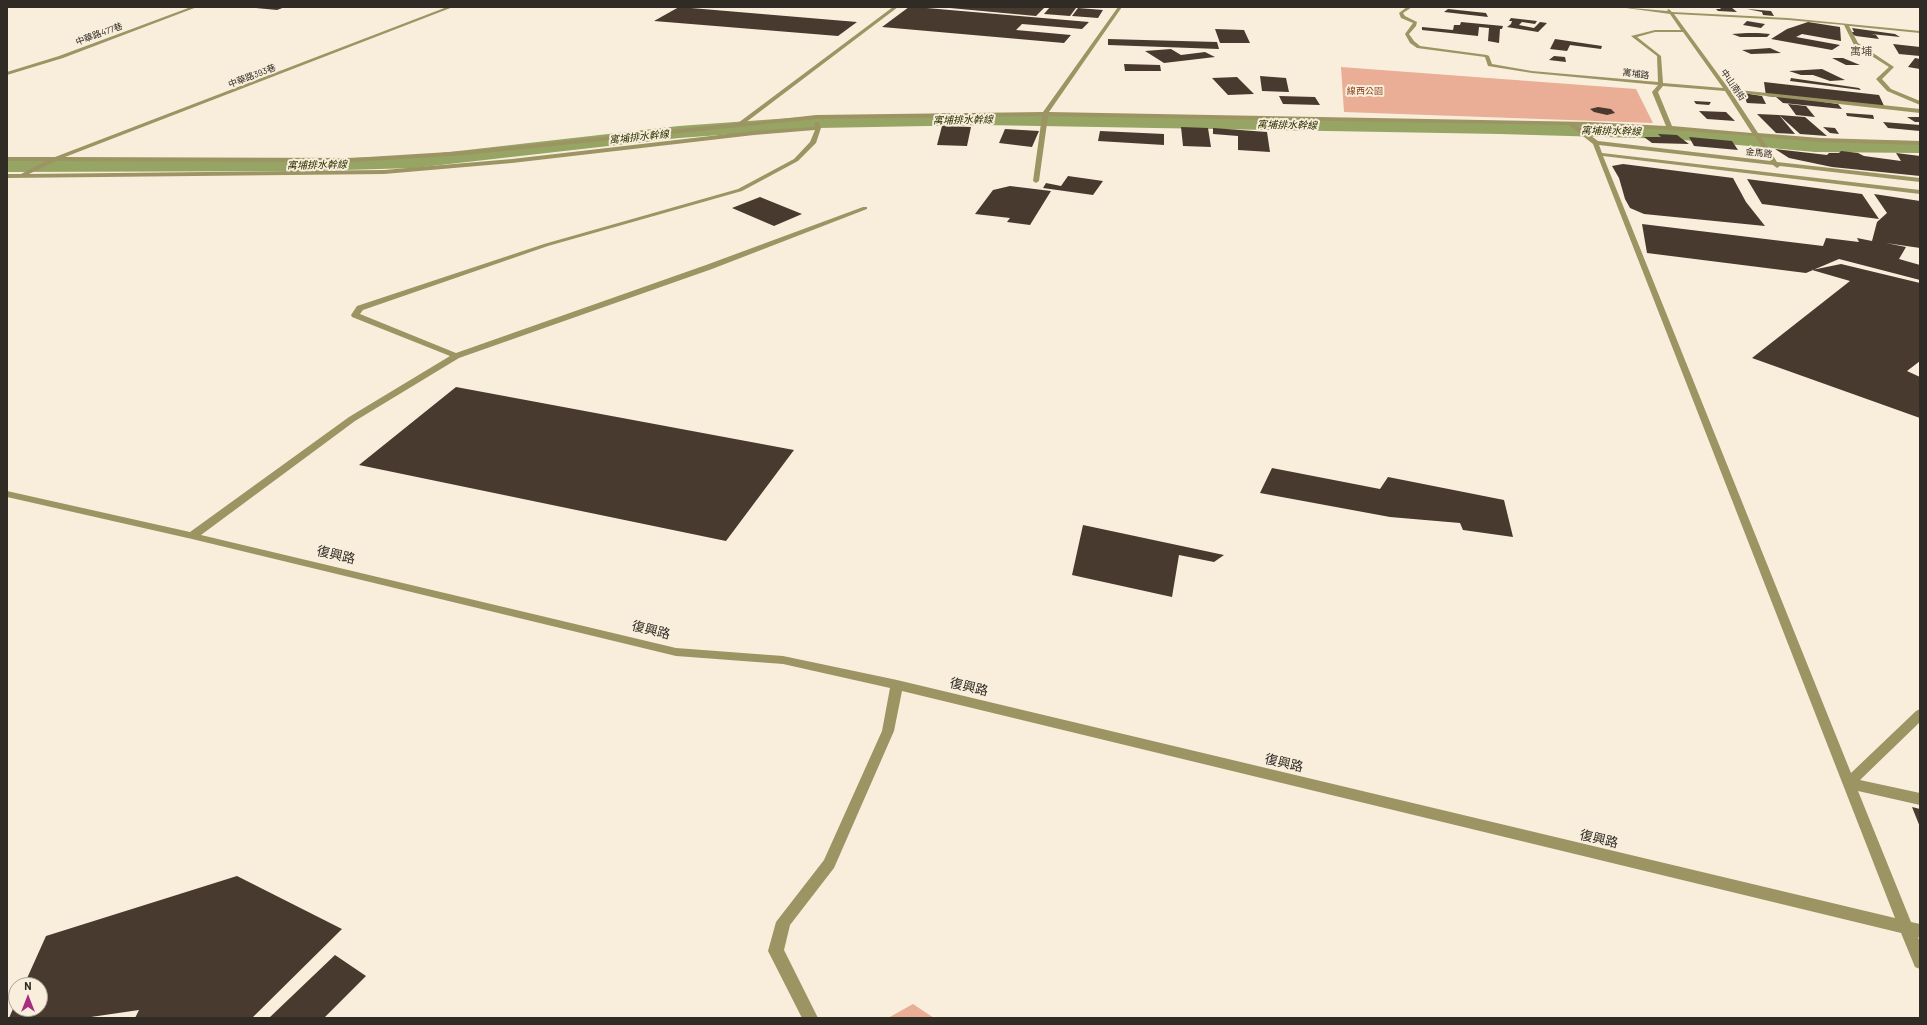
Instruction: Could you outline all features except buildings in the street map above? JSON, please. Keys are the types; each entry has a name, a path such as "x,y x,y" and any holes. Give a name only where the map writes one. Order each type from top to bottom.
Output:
{"street":[{"name":"中華路477巷","path":"7,74 61,57 195,7"},
{"name":"中華路393巷","path":"59,159 451,7"},
{"path":"741,123 896,7"},
{"path":"1036,181 1045,114 1120,7"},
{"name":"寓埔路","path":"1410,7 1401,13 1403,17 1415,22 1414,26 1407,34 1412,42 1419,47 1488,56 1490,65 1532,72 1727,90 1920,111"},
{"path":"1621,7 1671,13 1788,19 1920,32"},
{"name":"中山南街","path":"1666,7 1727,90 1776,164 1782,176"},
{"path":"1846,24 1846,29 1856,44 1892,67 1879,79 1889,90 1920,103"},
{"path":"1670,128 1655,92 1661,85 1659,56 1634,36 1655,31 1683,31"},
{"path":"7,159 352,160 465,152 741,123 816,117 1045,114 1572,124 1670,128 1820,140 1920,143"},
{"path":"456,356 355,315 360,308 546,245 740,190 796,160 812,143 818,128 816,117"},
{"path":"1572,124 1596,143 1599,154 1908,928 1920,962"},
{"path":"7,176 384,172 512,161 754,133 818,128"},
{"name":"金馬路","path":"1596,143 1920,180"},
{"name":"金馬路","path":"1599,154 1920,192"},
{"path":"7,181 48,162 59,159"},
{"path":"192,536 352,419 456,356 709,267 865,208"},
{"name":"復興路","path":"7,494 192,536 676,652 783,660 897,686 1920,931"},
{"path":"810,1018 776,951 783,922 829,864 888,731 897,686"},
{"path":"1850,783 1920,714"},
{"path":"1850,783 1920,799"}],"green space":[{"name":"線西公園","path":"1341,67 1636,89 1653,123 1344,112"},
{"path":"913,1004 934,1018 888,1018"}],"waterway":[{"name":"寓埔排水幹線","path":"7,166 309,165 414,162 679,132 818,122 983,119 1500,128 1672,133 1815,146 1920,147"}],"district":[{"name":"寓埔","path":"1861,51"}]}
